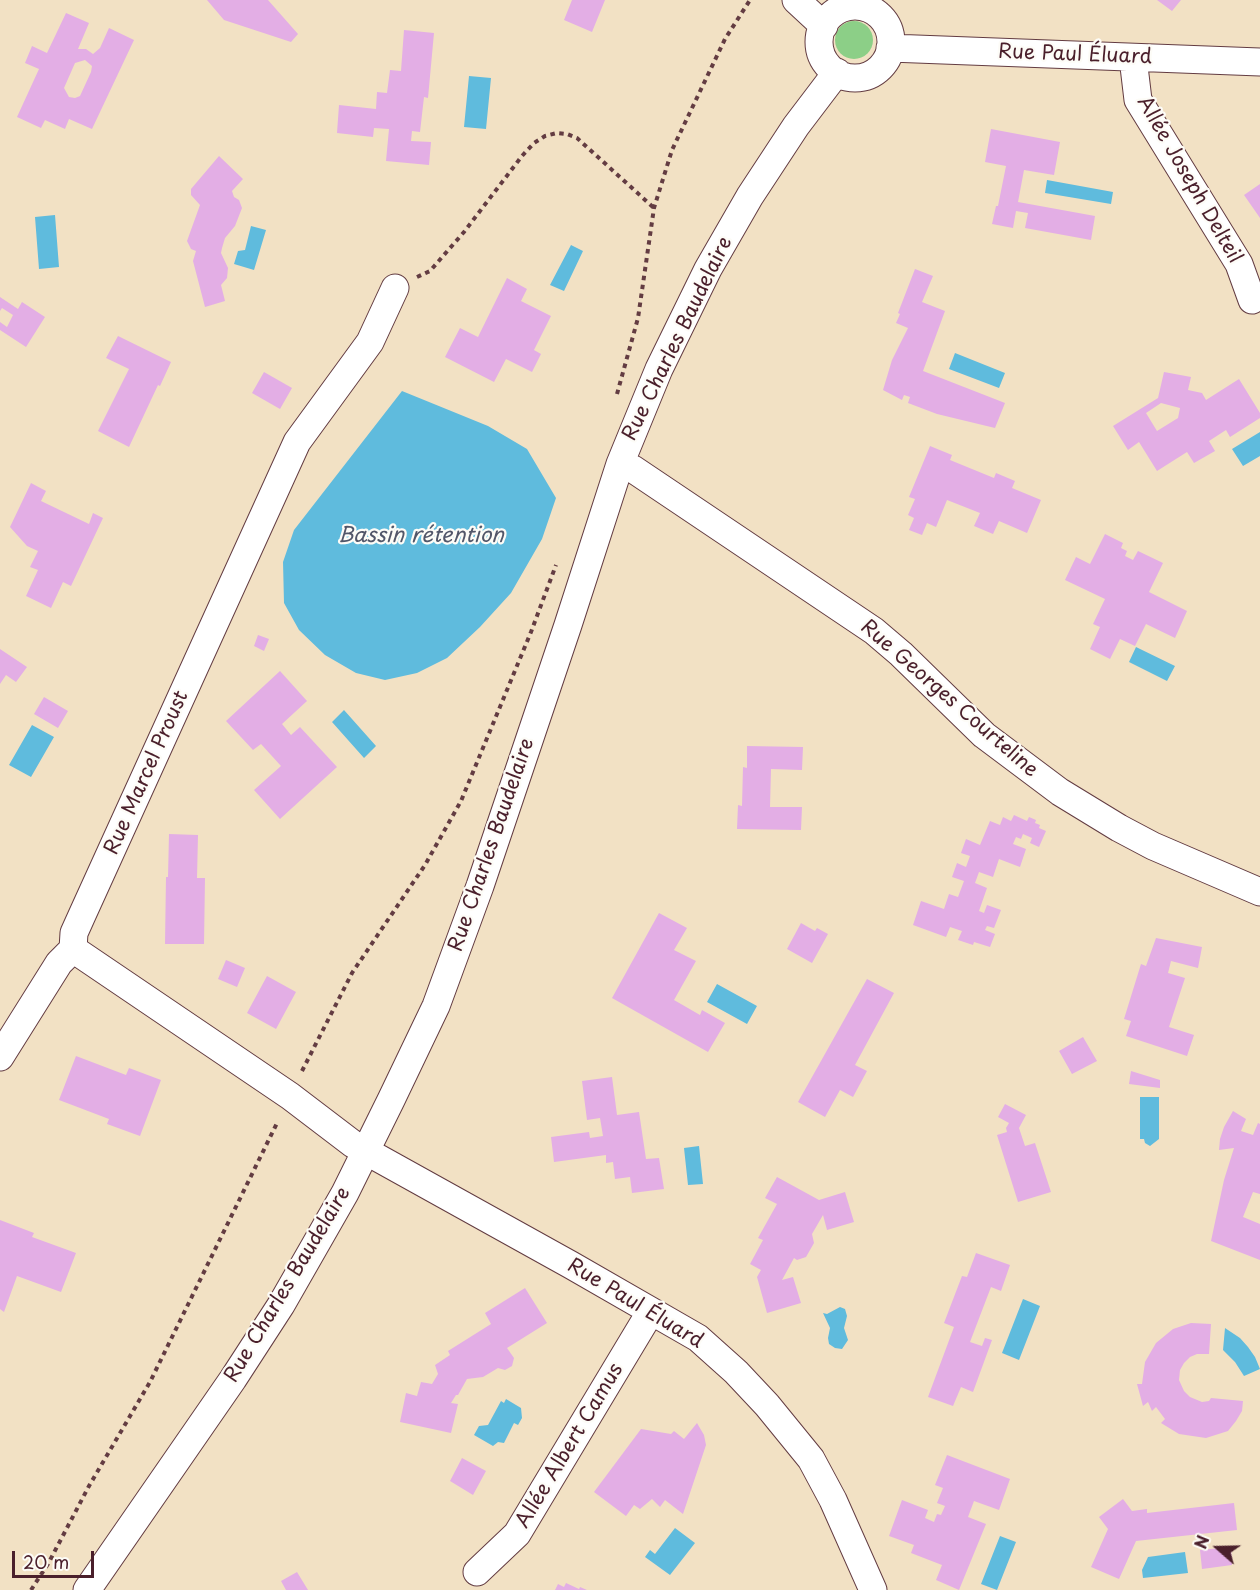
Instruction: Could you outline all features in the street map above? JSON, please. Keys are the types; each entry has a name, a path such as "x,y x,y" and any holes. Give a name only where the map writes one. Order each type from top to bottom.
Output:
{"street":[{"path":"796,0 824,26"},
{"path":"877,6 891,38 885,61 876,71 856,78 837,72 827,63 821,51 820,38 824,26 833,14 846,7 877,6"},
{"name":"Rue Paul Éluard","path":"890,48 1260,62"},
{"name":"Allée Joseph Delteil","path":"1133,58 1138,100 1239,264 1252,300"},
{"name":"Rue Charles Baudelaire","path":"87,1590 233,1379 281,1305 366,1150 440,995 480,886 620,464 660,369 708,269 750,196 796,126 837,72"},
{"name":"Rue Marcel Proust","path":"73,949 74,933 297,442 370,342 395,288"},
{"name":"Rue Georges Courteline","path":"620,464 633,469 874,631 901,654 984,735 1060,792 1153,846 1260,891"},
{"path":"0,1057 59,963 73,949 366,1150"},
{"name":"Rue Paul Éluard","path":"366,1150 698,1338 736,1372 767,1405 811,1459 833,1500 873,1590"},
{"name":"Allée Albert Camus","path":"477,1572 517,1534 651,1311"}],"path":[{"path":"617,394 638,318 654,208 676,140 725,39 750,0"},
{"path":"395,288 430,271 465,232 522,156 534,143 545,136 557,133 577,138 654,208"},
{"path":"31,1590 150,1382 352,973 425,865 461,801 531,632 557,562"}],"green space":[{"path":"854,21 868,26 873,40 868,54 854,59 840,54 835,40 840,26"}],"water":[{"path":"469,76 491,78 486,129 464,127"},
{"path":"1047,180 1113,192 1111,204 1045,193"},
{"path":"55,215 59,267 39,269 35,217"},
{"path":"251,226 266,230 254,270 234,264 238,251 245,250"},
{"path":"571,245 583,251 564,291 550,285"},
{"path":"955,353 1005,373 999,388 949,369"},
{"name":"Bassin rétention","path":"402,391 488,426 527,449 556,498 542,539 511,593 480,627 447,658 417,673 385,680 356,673 325,655 299,630 284,603 283,562 294,530"},
{"path":"1260,432 1260,456 1243,466 1232,449"},
{"path":"1136,647 1175,666 1167,681 1129,662"},
{"path":"344,710 376,746 364,758 332,722"},
{"path":"32,725 54,737 31,777 9,765"},
{"path":"717,984 757,1006 747,1024 707,1002"},
{"path":"1140,1097 1159,1097 1159,1139 1150,1146 1145,1143 1144,1139 1140,1139"},
{"path":"699,1146 703,1184 688,1185 684,1148"},
{"path":"1023,1299 1040,1306 1019,1360 1002,1353"},
{"path":"840,1307 845,1309 847,1316 844,1328 848,1340 842,1349 829,1344 830,1328 823,1313 827,1314"},
{"path":"1225,1328 1240,1338 1248,1347 1260,1369 1244,1376 1223,1350"},
{"path":"506,1399 521,1408 522,1418 518,1425 514,1423 504,1443 498,1442 493,1446 474,1435 479,1426 488,1425 501,1401 504,1403"},
{"path":"675,1528 695,1543 670,1575 645,1557 650,1550 655,1554"},
{"path":"1000,1536 1016,1542 997,1590 981,1584"},
{"path":"1185,1552 1188,1573 1143,1578 1142,1570 1148,1557"}],"building":[{"path":"207,0 268,0 298,34 291,42 224,20"},
{"path":"572,0 605,0 592,32 564,20"},
{"path":"1157,0 1181,0 1172,11"},
{"path":"66,13 89,23 78,49 86,49 93,54 100,48 109,28 134,40 92,129 69,119 65,129 45,120 41,128 17,117 39,69 25,63 32,46 47,53","holes":["85,60 92,66 80,96 69,97 64,88 75,63"]},
{"path":"404,30 434,33 428,98 424,97 420,132 412,131 411,141 431,142 429,165 386,161 389,129 374,128 373,137 337,133 339,105 376,109 377,92 387,93 390,70 401,71"},
{"path":"991,129 1060,142 1054,175 1024,170 1018,202 1095,216 1091,240 1025,228 1028,213 1016,211 1013,228 992,224 1006,166 985,162"},
{"path":"219,156 243,179 232,191 242,208 235,226 225,238 221,253 228,268 227,278 221,285 225,301 205,307 193,261 196,251 191,249 187,241 200,205 191,195 191,189"},
{"path":"1260,184 1260,218 1244,195"},
{"path":"915,269 933,276 922,302 945,311 923,371 1005,403 995,428 937,414 908,403 910,397 904,395 902,400 883,390 892,360 908,328 896,323"},
{"path":"507,278 527,289 521,301 551,316 534,350 541,354 532,372 506,359 494,382 445,357 460,328 478,337"},
{"path":"0,297 18,309 22,302 45,317 26,347 0,330 0,322 7,327 13,315 2,308 0,311"},
{"path":"118,336 171,362 129,447 98,431 129,369 106,358"},
{"path":"264,372 292,388 280,409 252,393"},
{"path":"1164,372 1191,377 1188,390 1202,393 1206,400 1239,379 1260,413 1260,418 1230,437 1226,430 1209,441 1215,451 1194,463 1187,452 1157,471 1139,442 1128,450 1113,426 1158,398","holes":["1161,403 1180,408 1178,418 1157,431 1146,413"]},
{"path":"930,446 952,455 950,460 994,478 996,473 1015,481 1012,488 1041,500 1027,533 999,521 993,534 974,526 980,513 947,500 936,527 927,523 922,535 909,530 914,518 908,515 915,499 909,497"},
{"path":"31,483 46,491 41,501 89,524 93,513 103,518 71,586 63,582 51,608 26,596 38,570 30,567 38,551 27,546 10,527"},
{"path":"1105,534 1123,543 1121,548 1127,551 1125,556 1133,560 1138,551 1163,563 1149,592 1187,611 1175,638 1146,624 1135,646 1120,639 1110,659 1090,649 1100,627 1093,624 1105,599 1065,580 1076,557 1090,564"},
{"path":"258,635 269,639 264,651 254,646"},
{"path":"0,649 27,667 16,682 6,675 0,684"},
{"path":"280,671 307,701 282,724 291,735 300,727 337,767 280,819 254,790 281,766 261,744 253,750 226,721"},
{"path":"44,697 68,711 58,728 34,714"},
{"path":"747,746 803,747 802,770 771,769 770,807 802,807 801,830 737,829 738,805 742,806 743,767 747,768"},
{"path":"1014,815 1027,821 1029,817 1036,820 1035,823 1040,825 1039,828 1046,831 1039,847 1030,843 1032,838 1023,834 1021,839 1016,837 1013,844 1026,849 1020,867 999,859 993,877 979,872 975,883 987,888 979,911 984,913 987,905 1001,910 994,928 987,926 985,930 995,934 990,947 958,940 962,931 950,927 946,937 913,925 921,901 944,909 949,894 958,897 964,881 952,877 957,863 966,867 970,856 961,853 966,839 980,845 990,821 1000,825 1003,817 1011,821"},
{"path":"169,834 198,835 197,878 205,878 204,944 165,944"},
{"path":"659,913 687,928 674,950 696,961 674,1000 700,1015 702,1010 725,1023 708,1052 612,998"},
{"path":"801,923 815,931 817,928 828,934 812,963 787,949"},
{"path":"1156,938 1202,947 1198,968 1171,961 1168,973 1185,978 1169,1027 1194,1035 1187,1056 1126,1036 1131,1021 1124,1019 1141,964 1146,966"},
{"path":"226,960 245,968 237,987 218,979"},
{"path":"267,976 296,992 276,1029 247,1013"},
{"path":"867,979 894,993 855,1065 867,1071 853,1097 840,1090 825,1117 798,1102"},
{"path":"1083,1037 1097,1061 1072,1074 1059,1051"},
{"path":"76,1056 126,1075 129,1068 161,1080 140,1136 107,1124 109,1119 59,1100"},
{"path":"1131,1071 1160,1080 1160,1088 1129,1084"},
{"path":"612,1077 617,1115 639,1112 646,1159 659,1158 664,1189 632,1193 630,1177 615,1179 613,1162 606,1163 606,1155 554,1162 551,1137 589,1132 590,1138 603,1136 600,1118 587,1120 582,1081"},
{"path":"1005,1104 1026,1115 1019,1128 1025,1146 1035,1143 1051,1192 1018,1202 997,1135 1007,1132 1006,1128 1009,1123 998,1117"},
{"path":"1233,1111 1246,1119 1241,1131 1253,1135 1258,1123 1260,1124 1260,1194 1253,1192 1243,1217 1260,1224 1260,1260 1211,1241 1224,1180 1234,1148 1219,1150 1220,1139"},
{"path":"777,1177 819,1200 845,1192 854,1222 827,1230 823,1215 812,1234 814,1243 806,1257 797,1260 794,1258 782,1280 793,1277 801,1303 767,1313 757,1277 761,1270 750,1264 763,1240 758,1238 777,1204 765,1198"},
{"path":"0,1220 34,1233 32,1237 76,1253 61,1292 17,1276 4,1312 0,1309"},
{"path":"976,1253 1010,1265 1001,1291 991,1287 970,1342 982,1346 985,1338 992,1340 973,1392 961,1387 953,1406 928,1397 954,1327 944,1323 962,1276 967,1277"},
{"path":"525,1288 547,1323 507,1348 514,1358 512,1366 505,1370 498,1368 483,1377 467,1379 451,1403 458,1404 451,1433 400,1422 406,1393 417,1396 421,1382 432,1384 438,1374 435,1365 450,1355 448,1351 491,1324 485,1313"},
{"path":"1191,1323 1211,1324 1209,1354 1197,1354 1184,1363 1180,1370 1179,1380 1184,1391 1190,1397 1202,1402 1209,1401 1211,1398 1243,1401 1242,1411 1228,1431 1206,1438 1179,1434 1161,1423 1165,1419 1156,1407 1152,1411 1148,1402 1143,1406 1137,1384 1142,1384 1145,1362 1156,1343 1173,1329"},
{"path":"697,1423 704,1435 706,1445 683,1514 665,1500 660,1507 652,1499 640,1509 634,1505 626,1516 594,1492 641,1429 671,1434 674,1431 684,1439"},
{"path":"947,1455 1010,1479 999,1510 974,1501 968,1517 986,1524 959,1590 936,1580 942,1565 911,1553 914,1545 889,1536 902,1500 928,1510 925,1518 934,1522 937,1514 941,1515 945,1506 937,1503 943,1488 935,1485"},
{"path":"462,1458 486,1471 473,1495 450,1481"},
{"path":"1123,1499 1132,1511 1147,1509 1147,1513 1234,1503 1237,1530 1136,1541 1119,1579 1091,1567 1108,1529 1099,1517"},
{"path":"1231,1547 1232,1565 1202,1569 1200,1550"},
{"path":"297,1572 308,1590 286,1590 281,1581"},
{"path":"566,1583 587,1590 555,1590 558,1584 564,1587"}]}
